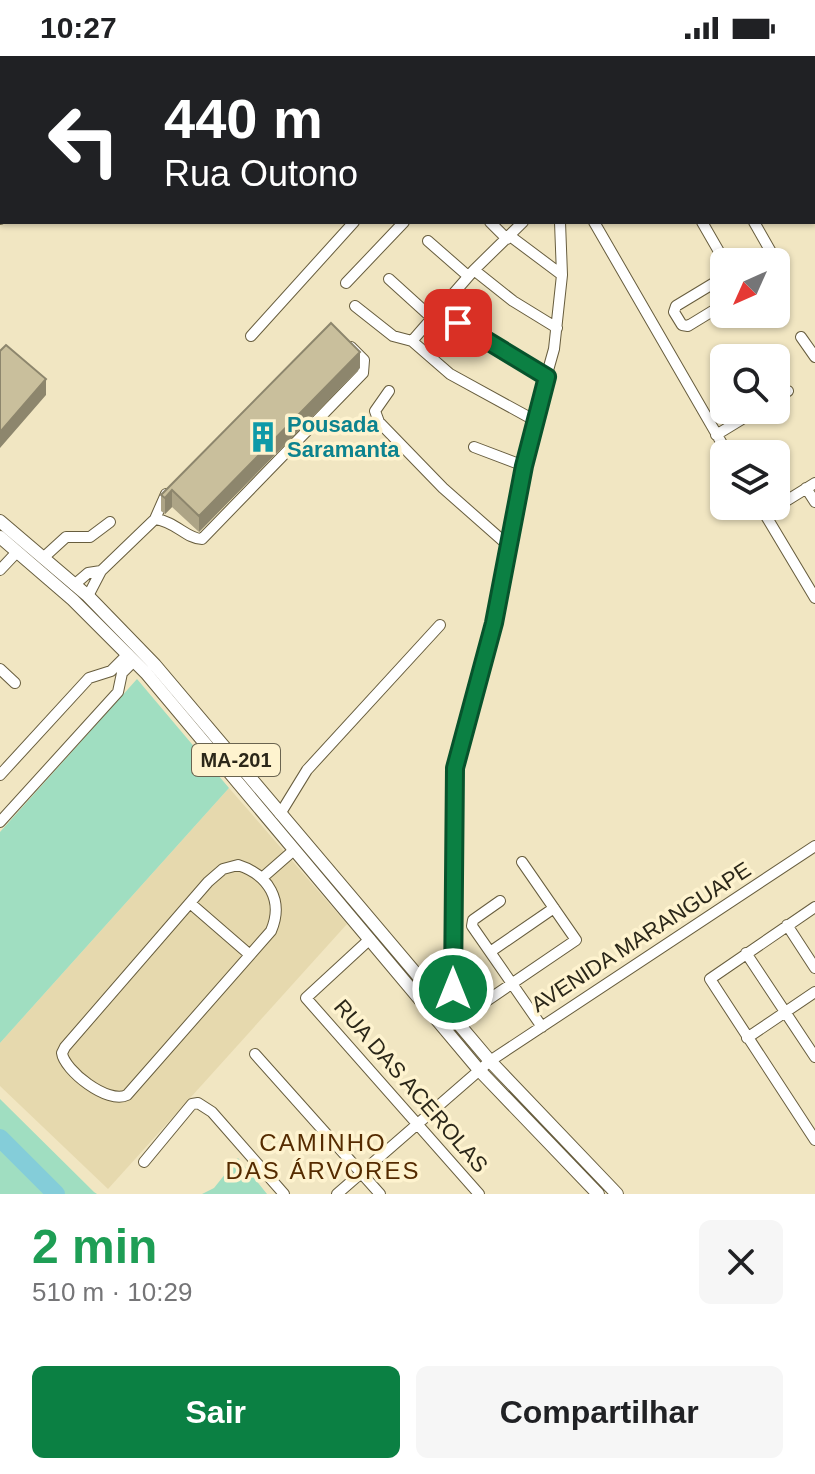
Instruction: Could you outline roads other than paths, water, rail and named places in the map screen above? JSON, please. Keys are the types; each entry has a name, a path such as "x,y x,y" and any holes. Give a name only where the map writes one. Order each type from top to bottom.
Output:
{"main road":[{"name":"MA-201","path":"0,521 88,596 169,681 453,1018 485,1065 617,1194"},
{"name":"MA-201","path":"0,537 131,658 370,939 598,1194"}],"street":[{"path":"251,336 352,224"},
{"path":"346,283 402,224"},
{"path":"492,224 562,275"},
{"path":"412,341 471,273 521,224"},
{"path":"453,1018 455,768 511,548 524,466 557,328 562,275 560,224"},
{"path":"595,224 719,440"},
{"path":"703,224 717,248"},
{"path":"755,224 769,248"},
{"path":"428,241 471,273 557,328"},
{"path":"389,279 436,314 547,377"},
{"path":"710,285 676,306 674,312 682,325 688,326 710,313"},
{"path":"355,306 393,336 412,341 450,374 534,420"},
{"path":"801,337 815,357"},
{"path":"155,519 169,520 194,539 202,539 363,373 364,360 344,341"},
{"path":"389,391 375,411 379,422 443,488 511,548"},
{"path":"716,435 734,424"},
{"path":"474,447 524,466"},
{"path":"88,596 101,571 155,519 166,494 177,483"},
{"path":"790,496 811,485 815,502"},
{"path":"768,520 815,598"},
{"path":"43,558 66,537 90,537 110,522"},
{"path":"0,570 17,552"},
{"path":"74,585 88,573 101,571"},
{"path":"280,814 307,770 440,625"},
{"path":"0,775 89,678 111,671 131,658"},
{"path":"0,822 118,692 122,673 131,658"},
{"path":"0,669 15,683"},
{"name":"AVENIDA MARANGUAPE","path":"337,1194 485,1065 815,846"},
{"path":"262,878 294,850"},
{"path":"482,1004 576,940 522,862"},
{"path":"231,866 248,868 262,878 273,890 278,912 271,931 127,1095 112,1099 106,1096 65,1063 62,1053 65,1047 216,874 231,866"},
{"path":"500,901 472,923 542,1027"},
{"path":"190,903 250,955"},
{"path":"815,907 712,976 710,982 815,1140"},
{"path":"490,952 554,908"},
{"path":"787,925 815,968"},
{"name":"RUA DAS ACEROLAS","path":"370,939 306,998 479,1194"},
{"path":"746,953 815,1057"},
{"path":"747,1038 815,992"},
{"path":"255,1054 380,1194"},
{"path":"144,1162 192,1104 198,1103 212,1112 284,1194"}],"waterway":[{"path":"0,1138 56,1194"}],"place":[{"name":"Pousada Saramanta","path":"263,437"}],"district":[{"name":"CAMINHO DAS ÁRVORES","path":"323,1156"}]}
